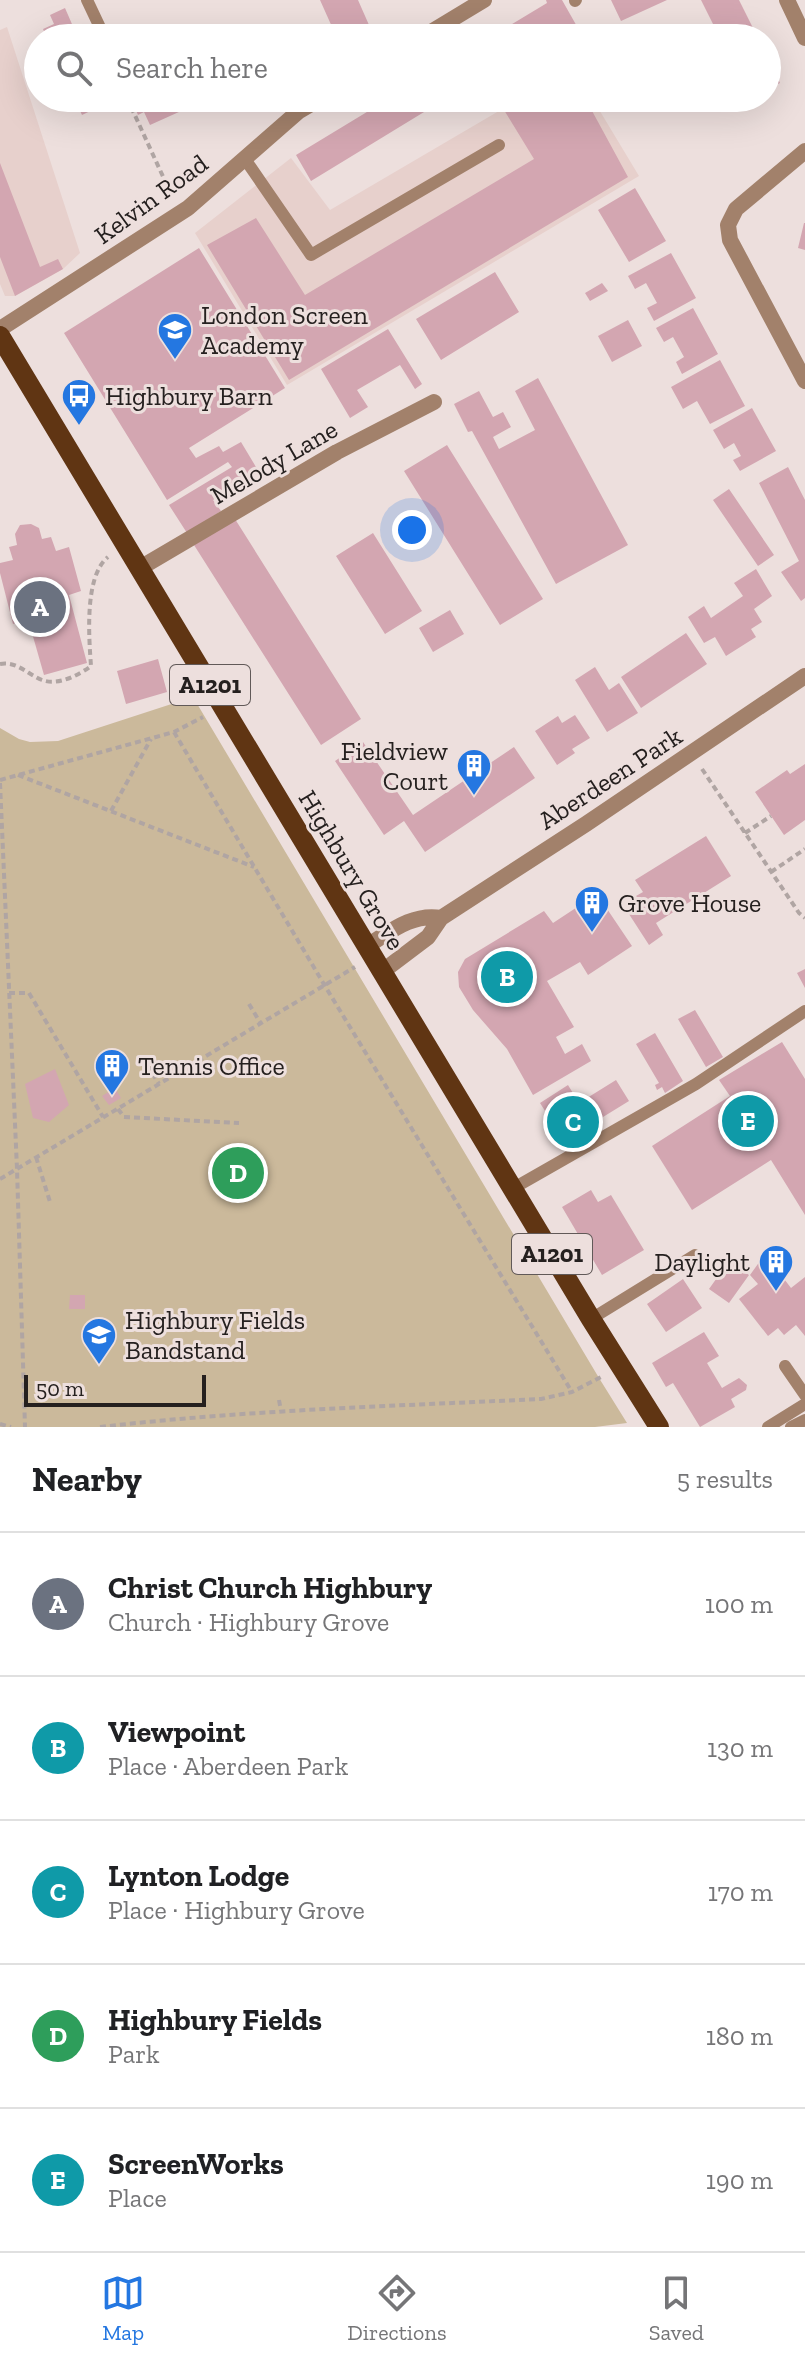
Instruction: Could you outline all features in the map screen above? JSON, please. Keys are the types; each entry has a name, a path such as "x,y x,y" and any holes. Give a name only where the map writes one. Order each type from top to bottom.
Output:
{"main road":[{"name":"Highbury Grove","path":"1,336 512,1189 659,1427"}],"street":[{"path":"444,24 484,0"},
{"path":"787,0 805,38"},
{"name":"Kelvin Road","path":"1,336 181,213 298,112"},
{"path":"805,151 736,209 728,225 730,240 805,381"},
{"name":"Melody Lane","path":"140,568 337,452 434,402"},
{"name":"Aberdeen Park","path":"383,971 428,937 441,918 805,676"},
{"name":"Aberdeen Park","path":"367,946 418,918 441,918"}],"lane":[{"path":"87,0 98,24"},
{"path":"245,159 311,255 499,145"},
{"path":"512,1189 696,1084 805,1011"},
{"path":"591,1319 695,1255"},
{"path":"785,1366 805,1395"},
{"path":"768,1427 805,1404"},
{"path":"791,1427 805,1420"}],"path":[{"path":"134,112 181,213"},
{"path":"0,664 8,663 24,669 45,681 60,681 80,674 91,666 89,616 95,577 102,562 126,544"},
{"path":"25,1427 0,782 174,732 223,707"},
{"path":"174,732 572,1392"},
{"path":"111,811 151,739"},
{"path":"692,754 805,918"},
{"path":"18,775 254,867"},
{"path":"745,833 771,816"},
{"path":"771,872 805,849"},
{"path":"799,913 805,909"},
{"path":"0,1179 354,967"},
{"path":"9,993 29,993 103,1117"},
{"path":"249,1004 261,1024"},
{"path":"147,1065 159,1084"},
{"path":"118,1109 124,1117 239,1123"},
{"path":"36,1157 50,1202"},
{"path":"100,1427 281,1411 541,1399 572,1392 606,1373"},
{"path":"279,1400 281,1411"},
{"path":"0,1424 11,1427"}],"shaded area":[{"path":"7,27 24,80 24,112 34,112 80,253 63,269 15,296 5,296 0,284 0,30"},
{"path":"497,112 600,112 639,176 287,385 195,233 291,158 330,210"},
{"path":"193,697 627,1423 595,1427 0,1427 0,728 30,742 58,741"}],"building":[{"path":"320,0 358,0 369,24 331,24"},
{"path":"546,0 562,0 576,24 512,24 547,3"},
{"path":"611,0 667,0 621,21"},
{"path":"701,0 739,0 751,24 713,24"},
{"path":"65,8 72,24 54,24 50,15"},
{"path":"144,112 179,112 150,125"},
{"path":"367,112 424,112 311,181 296,155"},
{"path":"505,112 593,112 628,177 289,380 207,245 256,218 305,295 534,159"},
{"path":"0,163 40,267 58,259 63,269 15,296 0,257"},
{"path":"635,188 666,241 629,262 598,210"},
{"path":"805,223 805,250 798,248"},
{"name":"London Screen Academy","path":"199,248 285,388 189,448 196,458 219,446 223,452 241,442 259,472 213,500 221,511 187,533 169,505 232,467 228,462 167,500 64,333"},
{"path":"671,253 696,298 654,321 647,308 657,303 646,283 635,289 628,276"},
{"path":"495,272 519,312 441,360 416,319"},
{"path":"602,283 608,291 590,301 585,293"},
{"path":"693,308 718,354 682,374 676,362 684,357 673,337 664,342 656,328"},
{"path":"628,320 642,346 612,362 598,336"},
{"path":"388,329 422,384 415,389 400,365 357,390 368,407 350,418 321,369"},
{"path":"720,360 745,406 710,424 697,401 683,409 671,387"},
{"path":"538,378 628,545 556,584 454,404 479,391 493,417 503,412 511,427 493,437 499,449 535,430 515,391"},
{"path":"752,408 776,451 740,471 733,460 741,456 734,443 724,449 713,430"},
{"path":"447,445 543,599 500,625 404,471"},
{"path":"788,467 805,500 805,598 801,601 781,572 799,561 759,483"},
{"path":"729,489 774,555 758,566 713,500"},
{"path":"235,519 361,719 321,745 194,545"},
{"path":"31,524 39,528 42,539 51,537 56,551 69,547 81,591 69,595 87,663 44,675 28,619 13,624 0,573 0,563 13,560 9,547 17,545 15,534 20,525"},
{"path":"373,533 422,611 385,634 336,556"},
{"path":"756,569 772,596 754,609 762,622 751,629 756,637 726,656 715,637 704,643 688,617 704,606 711,618 743,596 734,583"},
{"path":"450,610 464,634 433,652 419,628"},
{"path":"686,633 707,664 641,708 621,677"},
{"path":"158,659 167,692 126,704 117,671"},
{"path":"595,667 609,690 619,683 638,713 607,732 575,680"},
{"path":"575,715 590,738 572,749 575,753 557,765 535,731 558,716 562,723"},
{"name":"Fieldview Court","path":"363,742 413,815 514,747 535,778 425,852 404,821 384,835 335,761"},
{"path":"805,764 805,820 784,835 755,792 787,770 790,774"},
{"path":"706,836 731,876 656,923 663,935 649,945 627,911 640,903 636,896 643,892 635,880"},
{"path":"597,894 632,946 588,975 580,962 547,981 574,1027 556,1037 565,1054 582,1044 591,1061 533,1095 507,1049 473,1010 459,987 458,972 465,959 544,911 553,923"},
{"path":"805,969 805,988 797,973"},
{"path":"695,1010 723,1057 706,1067 678,1019"},
{"path":"655,1033 683,1081 665,1093 662,1087 657,1090 655,1085 659,1083 636,1044"},
{"path":"782,1042 805,1079 805,1215 771,1160 692,1210 652,1146 730,1096 719,1080"},
{"path":"55,1069 69,1105 49,1122 33,1118 25,1084"},
{"path":"616,1080 629,1101 564,1141 540,1103 568,1085 579,1103"},
{"name":"Tennis Office","path":"115,1088 121,1098 109,1105 102,1096"},
{"path":"591,1190 598,1202 611,1195 644,1250 602,1275 562,1207"},
{"name":"Daylight","path":"765,1254 791,1288 805,1277 805,1336 796,1325 784,1335 778,1328 768,1336 739,1299 758,1284 750,1275"},
{"path":"729,1261 749,1275 729,1303 709,1289"},
{"path":"683,1279 702,1308 666,1332 647,1304"},
{"path":"70,1295 85,1295 85,1309 69,1309"},
{"path":"704,1332 719,1356 707,1363 722,1388 739,1378 747,1385 746,1390 731,1399 735,1407 700,1427 673,1383 666,1387 652,1363"}],"place":[{"name":"London Screen Academy","path":"175,361"},
{"name":"Highbury Barn","path":"79,427"},
{"name":"Christ Church Highbury","path":"40,607"},
{"name":"Fieldview Court","path":"474,797"},
{"name":"Grove House","path":"592,934"},
{"name":"Viewpoint","path":"507,977"},
{"name":"Tennis Office","path":"112,1097"},
{"name":"ScreenWorks","path":"748,1121"},
{"name":"Lynton Lodge","path":"573,1122"},
{"name":"Highbury Fields","path":"238,1173"},
{"name":"Daylight","path":"776,1293"},
{"name":"Highbury Fields Bandstand","path":"99,1366"}]}
